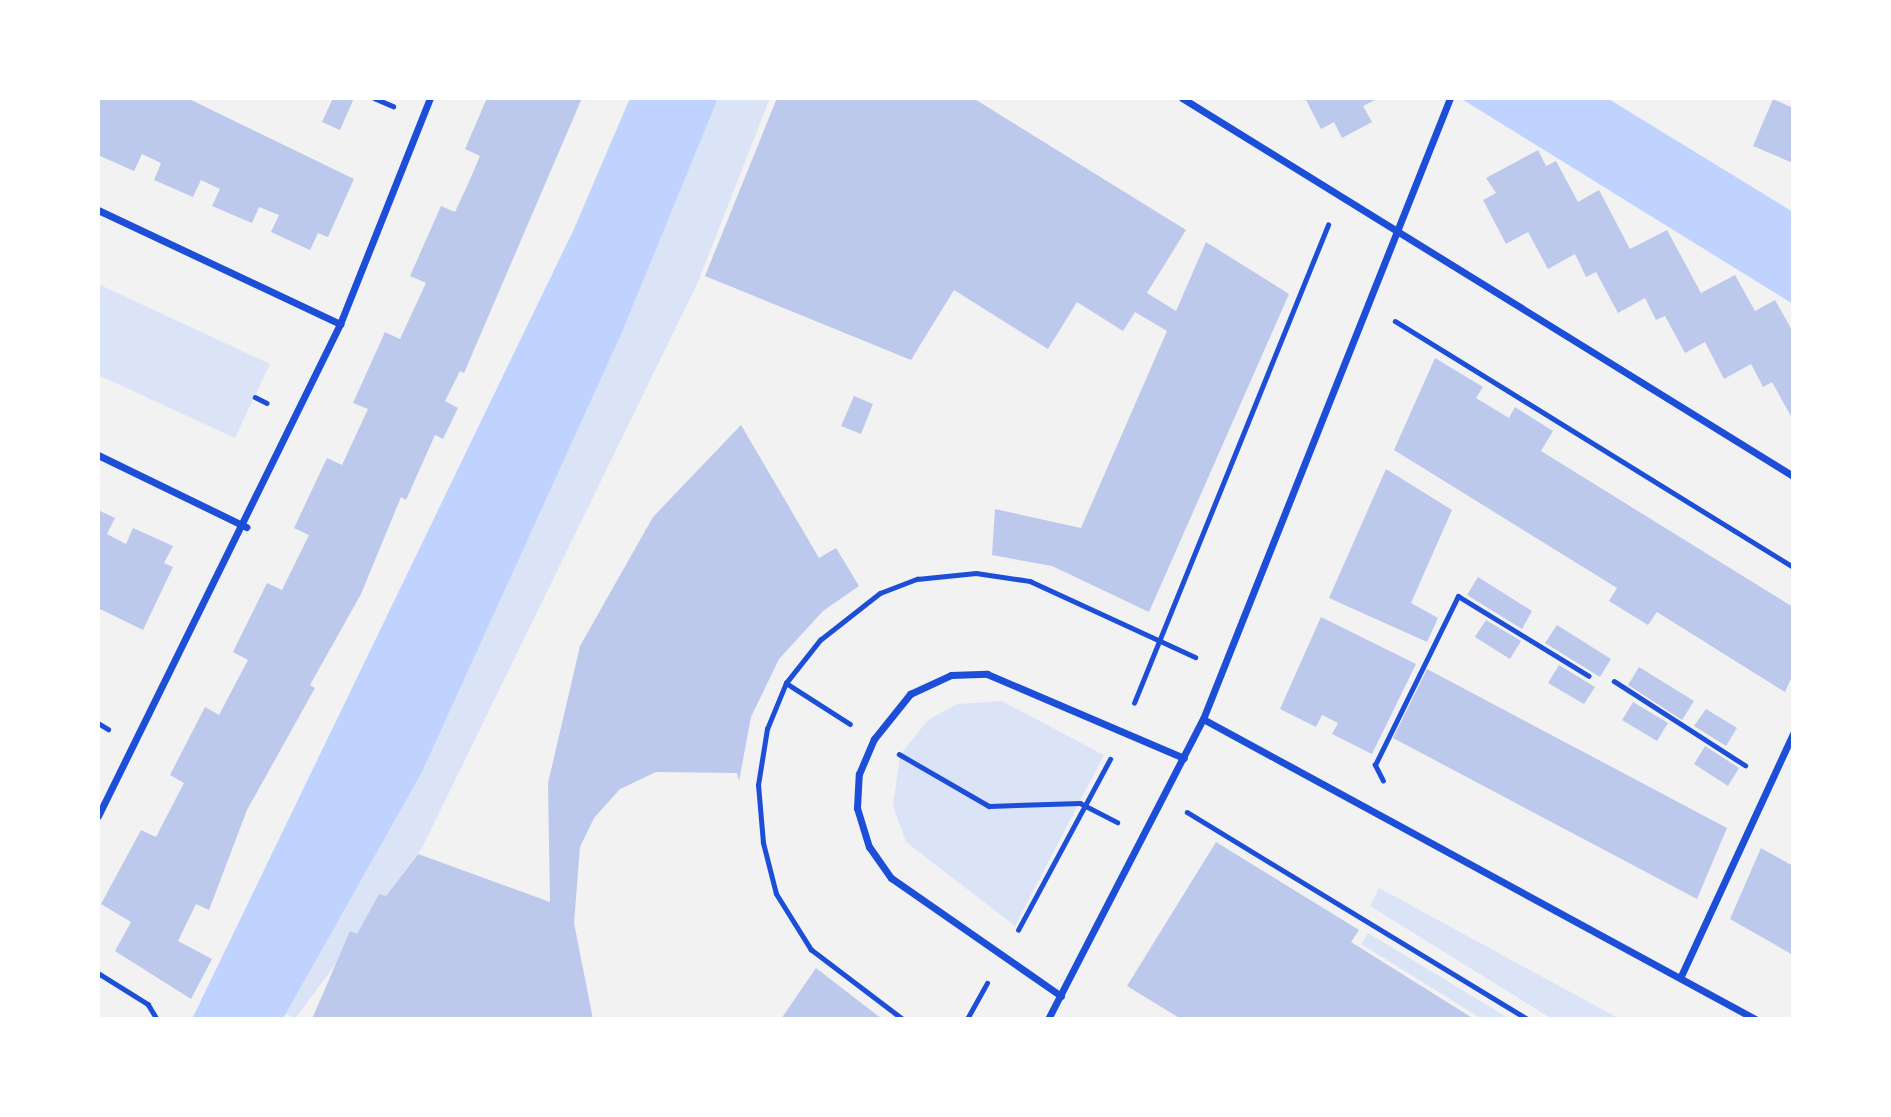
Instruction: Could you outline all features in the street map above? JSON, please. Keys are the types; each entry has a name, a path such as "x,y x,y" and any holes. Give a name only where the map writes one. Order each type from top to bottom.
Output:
{"street":[{"path":"98,816 246,527 340,324 430,98"},
{"path":"1182,98 1793,476"},
{"path":"1048,1019 1146,836 1203,719 1370,305 1450,98"},
{"path":"98,210 340,324"},
{"path":"98,455 246,527"},
{"path":"1060,996 891,878 869,847 857,808 859,774 874,739 910,694 951,676 987,674 1184,758"},
{"path":"1203,719 1681,976 1755,1019"},
{"path":"1681,976 1793,734"}],"path":[{"path":"967,1019 1088,807 1123,730 1339,196"},
{"path":"1370,305 1793,567"},
{"path":"1378,814 1387,789 1375,765 1458,596 1589,676"},
{"path":"1614,681 1771,781"},
{"path":"786,683 874,739 989,806 1088,807 1146,836"},
{"path":"1164,799 1528,1019"},
{"path":"98,973 148,1004 157,1019"}],"shaded area":[{"path":"717,98 770,98 698,282 423,846 295,1019 286,1014 421,774"},
{"path":"98,284 270,364 235,438 98,375"},
{"path":"1002,701 1104,755 1015,926 906,842 893,806 900,755 928,720 957,704"},
{"path":"1379,888 1620,1019 1552,1019 1370,906"},
{"path":"1368,933 1510,1019 1482,1019 1361,944"}],"water":[{"path":"630,98 718,98 622,332 421,774 283,1019 192,1019 574,229"},
{"path":"1460,98 1607,98 1793,212 1793,304"}],"building":[{"path":"98,98 187,98 354,179 328,237 318,233 310,250 271,232 279,215 259,207 252,223 212,206 220,189 201,180 193,197 154,180 161,163 142,154 134,171 98,155"},
{"path":"333,98 354,98 340,130 322,122"},
{"path":"487,98 582,98 464,373 460,371 445,401 458,408 443,439 435,435 406,500 401,497 361,594 310,685 315,688 247,810 209,910 196,904 178,941 212,959 191,999 115,951 131,922 101,904 141,830 156,837 184,783 170,775 205,707 219,715 248,660 233,652 267,583 282,590 309,535 294,528 327,458 342,465 368,409 353,403 385,332 400,339 426,283 410,276 441,206 455,212 468,184 480,156 465,149"},
{"path":"777,98 973,98 1186,230 1147,293 1176,311 1206,242 1289,294 1149,612 1052,566 992,555 995,509 1081,528 1167,331 1135,312 1123,331 1077,302 1048,349 954,290 911,360 705,276"},
{"path":"1305,98 1379,98 1363,106 1372,122 1342,138 1334,122 1321,129"},
{"path":"1773,99 1793,108 1793,163 1753,146"},
{"path":"1538,150 1546,166 1556,161 1578,202 1599,190 1630,249 1667,230 1701,293 1735,275 1755,311 1775,300 1793,332 1793,420 1772,382 1763,387 1751,364 1724,379 1705,342 1685,353 1665,316 1656,320 1645,298 1618,313 1596,272 1586,277 1575,254 1548,269 1528,232 1506,244 1483,200 1496,193 1486,178"},
{"path":"1435,358 1483,387 1476,398 1509,418 1515,407 1553,431 1541,451 1793,607 1793,674 1785,692 1657,612 1648,625 1609,601 1617,588 1394,450"},
{"path":"854,396 873,404 861,434 841,426"},
{"path":"741,425 819,558 836,548 859,586 823,611 779,659 751,717 739,781 737,773 656,772 620,789 594,818 580,847 574,923 593,1019 312,1019 350,931 357,934 379,894 386,896 418,854 550,902 548,783 580,646 653,517"},
{"path":"1386,469 1452,510 1411,603 1438,618 1427,642 1329,598"},
{"path":"98,510 115,518 107,534 126,544 133,528 173,546 164,563 173,567 143,630 98,608"},
{"path":"1478,577 1532,611 1522,629 1467,595"},
{"path":"1321,617 1416,664 1372,754 1332,734 1338,723 1322,715 1316,727 1280,709"},
{"path":"1486,620 1521,641 1510,659 1475,637"},
{"path":"1557,625 1611,659 1600,677 1545,643"},
{"path":"1559,665 1595,687 1584,704 1548,683"},
{"path":"1639,667 1694,701 1682,720 1628,685"},
{"path":"1427,669 1727,828 1697,899 1393,738"},
{"path":"1633,702 1668,723 1657,741 1622,720"},
{"path":"1706,709 1737,728 1726,746 1694,726"},
{"path":"1705,746 1739,768 1728,786 1694,764"},
{"path":"1216,842 1359,930 1351,942 1474,1019 1181,1019 1127,986"},
{"path":"1761,848 1793,866 1793,955 1730,919"},
{"path":"816,968 882,1019 781,1019"}]}
